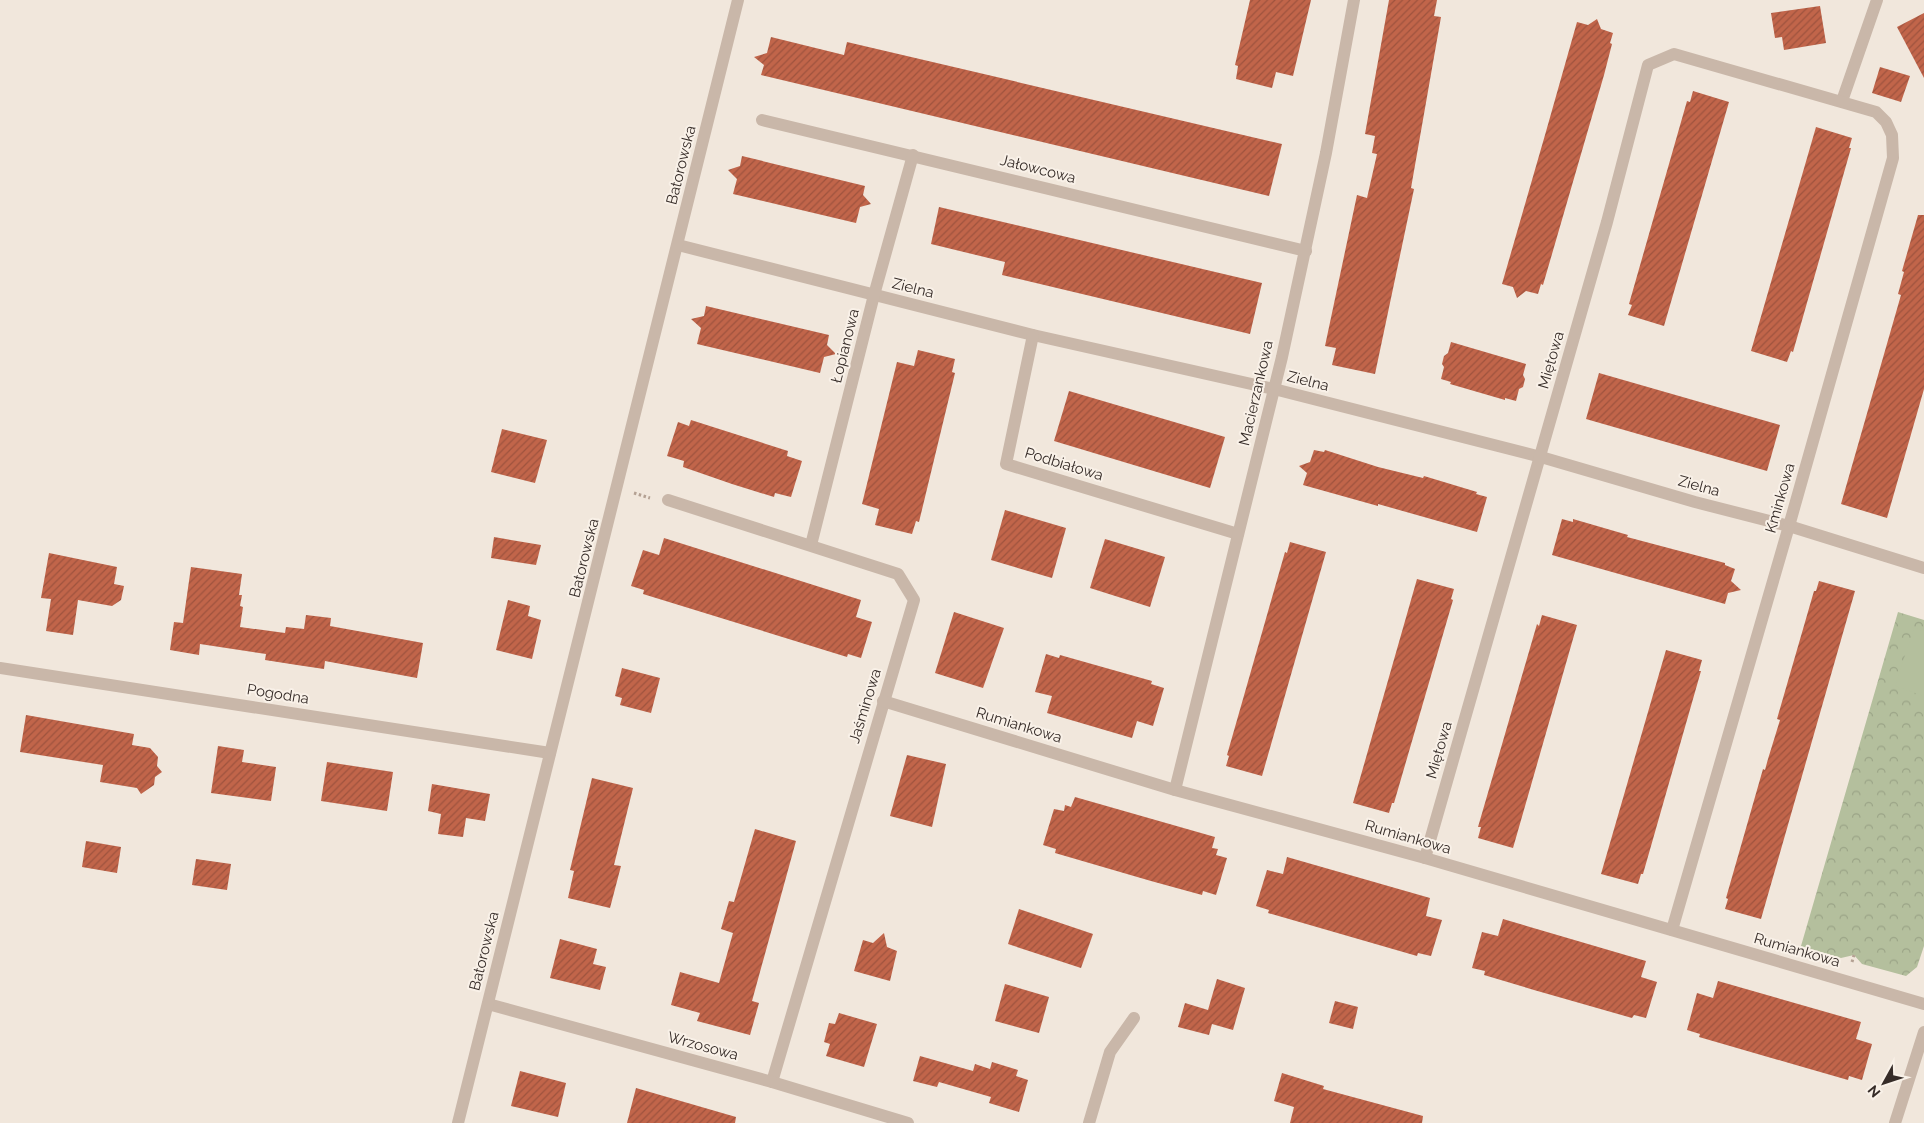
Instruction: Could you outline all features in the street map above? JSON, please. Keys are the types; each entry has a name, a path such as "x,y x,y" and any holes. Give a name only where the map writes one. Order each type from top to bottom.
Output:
{"street":[{"name":"Batorowska","path":"458,1123 738,0"},
{"name":"Macierzankowa","path":"1175,790 1306,251 1354,0"},
{"path":"1842,101 1876,0"},
{"name":"Miętowa","path":"1425,858 1541,457 1607,222 1648,65 1674,54 1842,101"},
{"name":"Kminkowa","path":"1672,930 1893,158 1892,135 1886,122 1876,112 1842,101"},
{"name":"Jałowcowa","path":"762,120 1306,251"},
{"name":"Łopianowa","path":"811,546 874,295 913,155"},
{"name":"Zielna","path":"678,245 1032,335 1274,389 1541,457 1695,502 1789,526 1924,568"},
{"name":"Podbiałowa","path":"1032,335 1006,464 1238,534"},
{"name":"Jaśminowa","path":"668,500 898,574 914,600 772,1082"},
{"name":"Pogodna","path":"0,668 550,753"},
{"name":"Rumiankowa","path":"883,701 1175,790 1425,858 1924,1004"},
{"name":"Wrzosowa","path":"488,1004 772,1082 908,1123"},
{"path":"1089,1123 1110,1052 1134,1018"},
{"path":"1895,1123 1924,1032"}],"green space":[{"path":"1898,612 1924,620 1924,946 1917,967 1906,976 1862,964 1854,955 1841,958 1801,946"},
{"path":"1914,628 1924,631 1924,696 1895,686"}],"building":[{"path":"1250,0 1311,0 1293,76 1276,72 1272,88 1236,79 1238,66 1235,65"},
{"path":"1389,0 1437,0 1434,16 1441,17 1411,188 1414,189 1375,374 1332,365 1336,348 1325,346 1357,195 1367,198 1377,154 1372,153 1375,136 1365,134"},
{"path":"1820,6 1826,43 1784,50 1782,37 1775,38 1771,13"},
{"path":"1924,13 1924,78 1897,27"},
{"path":"1597,19 1601,29 1613,33 1604,75 1543,285 1541,284 1538,294 1526,291 1517,298 1513,287 1502,284 1577,22 1588,25"},
{"path":"771,37 844,55 847,42 1282,144 1269,196 761,75 764,65 754,57 767,53"},
{"path":"1880,67 1910,76 1901,102 1872,93"},
{"path":"1693,91 1729,102 1664,326 1628,315 1632,305 1629,304 1687,101 1690,102"},
{"path":"1816,127 1852,138 1849,148 1851,148 1793,352 1791,351 1787,362 1751,351"},
{"path":"742,156 865,186 863,195 871,204 860,207 856,223 733,194 737,179 728,170 740,166"},
{"path":"939,207 1262,283 1250,334 1002,275 1005,262 931,244"},
{"path":"1918,215 1924,215 1924,389 1887,518 1841,504 1901,295 1898,294 1904,272 1902,271"},
{"path":"706,306 829,335 827,345 836,354 824,357 820,373 697,344 701,328 691,319 704,316"},
{"path":"1451,342 1526,364 1523,375 1525,379 1523,387 1519,389 1516,401 1505,398 1505,400 1450,384 1451,382 1441,379 1444,356 1448,353"},
{"path":"918,350 955,359 952,372 955,373 919,522 916,521 912,534 875,525 879,509 862,504 897,362 914,366"},
{"path":"1599,373 1780,425 1767,471 1586,419"},
{"path":"1069,391 1225,437 1210,488 1054,441"},
{"path":"691,420 788,451 787,456 802,461 791,497 775,493 774,497 732,484 683,467 684,461 667,456 678,422 689,426"},
{"path":"502,429 547,440 535,483 491,472"},
{"path":"1314,450 1324,452 1325,450 1378,467 1423,478 1424,476 1477,492 1476,494 1487,497 1477,532 1303,485 1307,473 1299,466 1310,462"},
{"path":"1005,510 1066,528 1052,578 991,560"},
{"path":"1562,519 1573,522 1573,519 1628,535 1627,537 1725,563 1725,565 1735,569 1731,581 1741,590 1728,593 1725,604 1552,555"},
{"path":"494,537 541,545 536,565 491,558"},
{"path":"664,538 861,600 856,617 872,622 861,658 848,654 847,657 643,594 644,590 631,586 643,550 659,555"},
{"path":"1105,539 1165,557 1150,607 1090,588"},
{"path":"1290,542 1326,552 1262,776 1226,766 1229,756 1227,755 1285,552 1287,553"},
{"path":"49,553 117,567 114,584 124,586 121,600 112,606 78,600 73,635 46,631 51,599 41,598"},
{"path":"191,567 242,574 239,595 242,595 240,606 243,607 240,627 285,633 286,627 304,629 306,615 331,618 330,626 423,643 417,678 325,661 324,669 265,660 266,654 200,644 199,655 170,650 174,622 183,623"},
{"path":"1417,579 1454,589 1451,599 1453,600 1394,803 1392,803 1389,813 1353,803"},
{"path":"1819,581 1855,591 1761,919 1725,909 1728,899 1726,898 1763,769 1765,770 1780,720 1777,719 1814,591 1816,591"},
{"path":"508,600 530,606 528,616 541,620 532,659 496,650"},
{"path":"954,612 1004,628 983,688 935,673"},
{"path":"1542,615 1577,625 1513,848 1478,838 1481,827 1478,827 1537,624 1539,626"},
{"path":"1666,650 1702,660 1699,671 1701,671 1643,874 1641,874 1638,884 1601,874"},
{"path":"1046,654 1059,658 1060,655 1152,681 1151,684 1164,688 1153,726 1137,721 1132,738 1047,713 1052,696 1035,692"},
{"path":"622,668 660,678 651,713 620,705 622,698 615,696"},
{"path":"26,715 134,734 132,745 150,748 158,757 157,766 162,772 155,777 154,785 141,794 137,788 100,782 103,765 20,752"},
{"path":"218,746 244,750 242,762 276,767 271,801 211,793"},
{"path":"907,755 946,764 932,827 890,816"},
{"path":"327,762 393,772 387,811 321,801"},
{"path":"592,778 633,788 614,865 621,866 610,908 568,898 574,871 570,870"},
{"path":"432,784 490,794 485,821 466,818 463,837 438,834 441,814 428,811"},
{"path":"1075,797 1215,837 1212,848 1218,849 1216,855 1227,858 1216,895 1203,891 1202,895 1151,881 1055,853 1056,849 1043,845 1054,809 1064,811 1065,805 1071,807"},
{"path":"755,829 796,841 752,1001 759,1003 750,1035 697,1021 700,1013 671,1005 680,972 719,983 733,933 721,929 729,901 734,902"},
{"path":"86,841 121,847 117,873 82,867"},
{"path":"1287,857 1430,898 1426,916 1442,920 1431,956 1418,953 1417,956 1268,913 1269,910 1256,906 1267,870 1283,874"},
{"path":"196,859 231,864 227,890 192,885"},
{"path":"1019,909 1093,934 1081,968 1008,944"},
{"path":"1503,919 1646,961 1641,977 1657,982 1646,1018 1634,1015 1632,1018 1534,990 1484,975 1485,971 1472,968 1482,932 1498,936"},
{"path":"884,933 887,947 897,951 890,981 854,971 863,940 873,943"},
{"path":"560,939 597,949 593,964 606,967 600,990 550,978"},
{"path":"1217,979 1245,988 1233,1030 1212,1024 1209,1035 1178,1027 1185,1003 1208,1010"},
{"path":"1718,981 1861,1022 1856,1039 1872,1044 1862,1080 1849,1076 1848,1080 1699,1037 1700,1034 1687,1030 1697,993 1713,998"},
{"path":"1005,984 1049,997 1039,1033 995,1021"},
{"path":"1335,1001 1358,1007 1353,1029 1329,1023"},
{"path":"839,1013 877,1024 864,1067 826,1056 830,1044 824,1042 829,1023 835,1024"},
{"path":"920,1056 973,1071 975,1064 990,1069 992,1062 1018,1070 1016,1076 1028,1080 1019,1112 989,1103 991,1097 939,1082 937,1087 913,1081"},
{"path":"520,1071 566,1083 558,1117 511,1106"},
{"path":"1282,1073 1324,1086 1323,1089 1423,1116 1422,1123 1290,1123 1294,1107 1274,1101"},
{"path":"636,1088 736,1117 735,1123 627,1123"}]}
